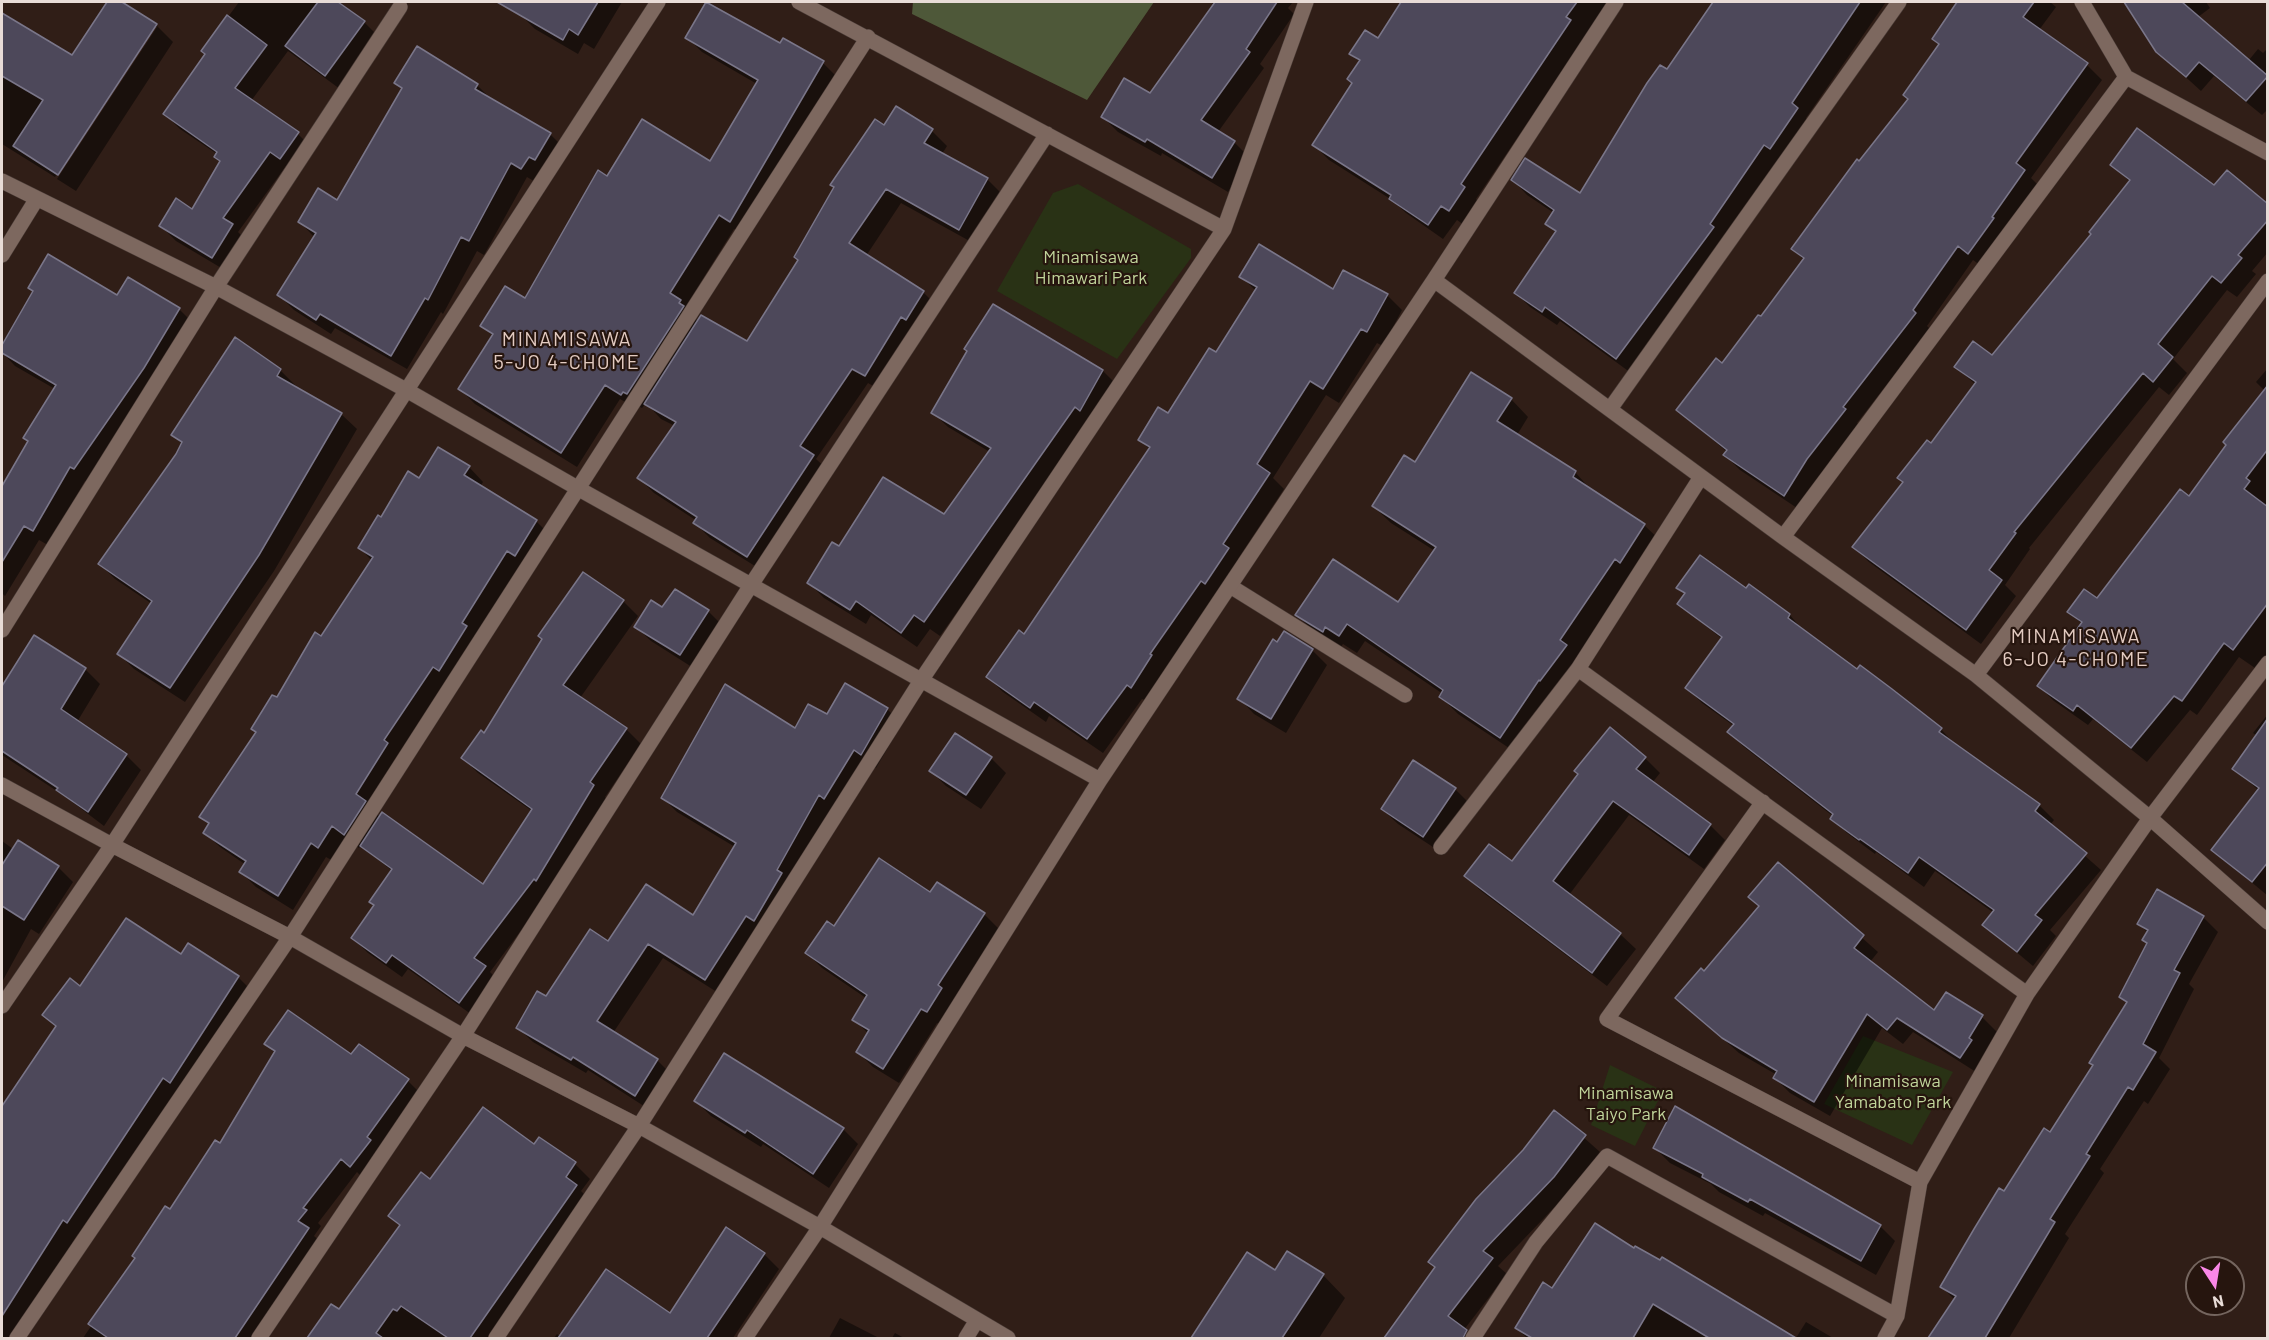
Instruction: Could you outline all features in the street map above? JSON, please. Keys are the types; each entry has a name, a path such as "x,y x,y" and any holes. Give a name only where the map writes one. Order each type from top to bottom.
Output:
{"street":[{"path":"2,1006 112,845 658,2"},
{"path":"799,2 1224,229"},
{"path":"496,1338 639,1126 922,680 1224,229 1306,2"},
{"path":"745,1338 820,1227 1100,780 1434,280 1616,2"},
{"path":"1610,409 1899,2"},
{"path":"2082,2 2126,78 2268,153"},
{"path":"2,630 216,287 400,7"},
{"path":"17,1338 290,937 868,37"},
{"path":"1782,537 2126,78"},
{"path":"259,1338 463,1036 751,585 1047,134"},
{"path":"2,181 36,200 216,287 408,390 579,489 1100,780"},
{"path":"2,255 36,200"},
{"path":"1434,280 1782,537 1977,675 2150,818 2268,922"},
{"path":"1977,675 2268,281"},
{"path":"1441,847 1578,669 1701,477"},
{"path":"1230,586 1405,695"},
{"path":"1885,1338 1897,1316 1920,1182 2027,994 2150,818 2268,663"},
{"path":"1578,669 2027,994"},
{"path":"2,785 290,937 463,1036 639,1126 820,1227 1008,1338"},
{"path":"1763,802 1607,1019 1920,1182"},
{"path":"1474,1338 1536,1242 1607,1156 1897,1316"},
{"path":"966,1338 977,1320"}],"green space":[{"path":"913,2 1154,2 1087,100 912,14"},
{"name":"Minamisawa Himawari Park","path":"1078,184 1191,249 1191,258 1117,359 997,291 1053,193"},
{"name":"Minamisawa Yamabato Park","path":"1863,1036 1953,1072 1912,1145 1824,1104"},
{"name":"Minamisawa Taiyo Park","path":"1610,1065 1663,1091 1635,1146 1591,1125"}],"building":[{"path":"107,2 122,2 157,24 58,175 13,146 43,100 2,76 2,13 72,55"},
{"path":"318,2 338,2 365,21 325,76 285,46"},
{"path":"497,2 598,2 578,35 569,29 563,40"},
{"path":"706,2 780,43 783,38 824,61 730,222 719,215 670,293 681,300 679,303 684,306 627,394 623,392 621,395 605,385 561,453 458,389 493,334 480,326 505,286 525,298 598,170 607,176 642,119 710,161 758,80 685,38"},
{"path":"1215,2 1277,2 1246,49 1250,52 1201,120 1235,141 1212,178 1147,139 1145,142 1101,117 1124,78 1150,93"},
{"path":"1401,2 1577,2 1566,17 1571,20 1461,184 1465,187 1449,211 1441,206 1428,225 1389,199 1391,195 1312,145 1352,83 1347,79 1360,60 1349,54 1365,30 1378,38"},
{"path":"1713,2 1860,2 1792,103 1798,108 1770,149 1764,145 1710,224 1714,227 1616,359 1545,307 1542,312 1514,293 1556,231 1545,224 1554,210 1511,180 1525,158 1580,193 1647,83 1660,65 1667,69"},
{"path":"1957,2 2034,2 2023,17 2088,63 2016,163 2025,170 1992,217 1994,218 1968,254 1958,246 1913,310 1916,313 1843,407 1846,409 1807,459 1784,496 1723,455 1727,450 1676,410 1716,358 1722,363 1758,315 1761,316 1804,258 1791,249 1857,159 1859,161 1908,99 1903,95 1939,44 1932,39"},
{"path":"2124,2 2182,2 2268,76 2246,101 2199,62 2186,77 2156,52"},
{"path":"227,15 267,45 235,88 299,132 280,159 270,152 223,218 233,224 212,258 159,226 176,198 192,209 220,161 214,157 217,152 163,114 205,54 201,51"},
{"path":"417,46 478,84 475,89 551,133 535,160 529,157 521,169 511,163 469,241 461,237 428,300 425,298 391,356 320,314 316,320 277,295 316,233 298,222 318,188 337,200 402,88 394,83"},
{"path":"896,106 933,129 924,143 988,178 959,230 886,189 849,243 924,291 906,320 901,317 865,376 852,369 800,446 814,455 747,557 693,523 697,517 637,478 676,422 644,404 701,315 747,341 798,260 794,257 834,187 830,185 875,119 884,125"},
{"path":"2137,128 2214,185 2227,170 2268,204 2268,220 2238,255 2242,258 2221,283 2212,276 2158,344 2173,357 2153,382 2143,373 2014,532 2016,533 1989,570 2002,580 1966,630 1852,547 1903,482 1897,478 1927,440 1931,443 1976,382 1954,367 1973,341 1992,355 2091,234 2089,232 2130,180 2110,165"},
{"path":"1259,244 1333,289 1343,270 1388,294 1367,332 1361,329 1323,389 1310,381 1257,464 1270,473 1223,544 1229,548 1205,584 1201,581 1150,654 1152,655 1131,688 1127,685 1087,739 1034,702 1030,708 986,677 1019,630 1024,634 1150,447 1138,440 1158,407 1168,413 1209,348 1216,352 1257,287 1239,277"},
{"path":"48,254 117,295 128,277 180,308 144,368 74,469 70,467 33,531 24,526 2,562 2,486 28,441 23,438 56,385 2,353 2,345 33,291 28,288"},
{"path":"993,304 1103,370 1080,411 1075,407 924,622 914,615 901,633 856,601 850,610 807,583 832,542 839,546 883,477 944,514 991,448 931,413 967,351 964,349"},
{"path":"235,337 281,369 277,376 342,413 259,555 170,688 117,654 152,601 98,564 176,454 182,442 171,435"},
{"path":"1471,372 1512,398 1497,421 1576,471 1573,477 1645,524 1620,563 1615,559 1560,640 1567,645 1539,680 1500,738 1439,697 1443,690 1347,624 1339,636 1325,627 1323,632 1295,615 1333,559 1398,602 1436,547 1372,506 1404,455 1415,462"},
{"path":"2268,385 2268,449 2246,478 2250,481 2244,489 2268,507 2268,603 2233,650 2224,643 2182,701 2174,696 2131,748 2077,705 2073,711 2037,686 2082,622 2067,612 2084,589 2097,598 2180,489 2189,496 2226,445 2223,442"},
{"path":"438,447 470,466 464,475 537,520 515,556 507,551 462,623 467,626 439,671 433,667 384,740 388,743 356,794 366,801 344,835 332,826 318,848 311,843 278,896 239,872 246,861 203,833 209,823 199,817 256,732 251,729 272,695 277,697 315,632 321,636 373,557 358,548 378,515 381,517 408,471 419,478"},
{"path":"1700,555 1746,588 1749,584 1790,614 1788,618 1857,669 1860,665 1892,689 1942,728 1939,732 2040,804 2035,811 2087,853 2035,915 2042,920 2017,952 1982,925 1994,910 1919,857 1908,873 1859,840 1830,819 1833,814 1727,732 1734,724 1685,688 1722,637 1677,604 1685,593 1676,588"},
{"path":"583,572 624,600 563,685 627,728 590,782 594,785 536,881 534,879 474,958 486,966 459,1003 392,955 386,963 351,938 374,905 369,902 392,869 360,846 382,812 483,884 532,809 461,758 481,730 484,733 542,639 538,636"},
{"path":"675,589 709,610 680,655 634,627 651,600 662,607"},
{"path":"1284,631 1313,649 1271,719 1237,699 1273,639 1277,642"},
{"path":"34,635 86,668 61,709 127,754 88,812 56,790 58,788 2,751 2,686"},
{"path":"845,683 888,708 861,755 854,750 824,799 819,795 777,870 782,873 754,921 746,916 705,980 648,944 597,1021 658,1059 635,1096 573,1057 571,1060 516,1028 537,991 546,996 590,929 608,941 646,884 693,915 736,843 661,798 725,684 795,728 808,704 827,714"},
{"path":"2268,718 2268,862 2252,882 2211,850 2259,788 2232,769"},
{"path":"1610,727 1646,757 1636,769 1711,824 1689,855 1613,801 1553,881 1621,933 1592,973 1464,876 1489,844 1512,861 1578,774 1574,771"},
{"path":"955,733 992,757 966,795 929,771"},
{"path":"1413,760 1456,788 1423,837 1381,809"},
{"path":"18,840 59,866 24,920 2,906 2,865"},
{"path":"879,858 930,892 937,882 985,913 938,985 942,988 927,1012 921,1009 883,1069 856,1052 869,1030 852,1020 867,995 805,953 827,921 834,926"},
{"path":"1778,862 1864,935 1854,948 1934,1010 1946,992 1983,1015 1969,1038 1972,1040 1960,1058 1897,1018 1887,1030 1867,1014 1814,1102 1773,1078 1777,1071 1722,1038 1675,998 1701,968 1704,971 1759,906 1748,897"},
{"path":"2157,889 2204,916 2174,970 2180,973 2143,1044 2156,1052 2133,1090 2128,1087 2086,1154 2090,1156 2050,1219 2055,1222 1985,1338 1928,1338 1956,1296 1940,1287 1974,1229 1999,1188 2004,1191 2044,1128 2050,1132 2093,1065 2089,1063 2127,1002 2119,997 2147,943 2142,940 2148,930 2137,924"},
{"path":"126,918 181,954 188,943 239,976 170,1083 163,1078 67,1223 63,1220 2,1316 2,1106 56,1026 42,1015 70,978 80,986"},
{"path":"288,1010 351,1054 359,1044 409,1079 367,1137 371,1140 350,1167 341,1159 303,1208 307,1210 298,1221 309,1228 235,1338 108,1338 88,1324 135,1258 132,1256 165,1206 170,1209 215,1140 220,1143 275,1051 264,1044"},
{"path":"724,1053 844,1128 813,1174 747,1130 745,1133 694,1101"},
{"path":"1675,1106 1881,1225 1861,1261 1750,1199 1748,1202 1702,1177 1703,1174 1653,1148"},
{"path":"483,1107 534,1144 539,1137 576,1162 566,1177 577,1185 470,1338 448,1338 401,1306 397,1311 393,1309 376,1333 383,1338 307,1338 331,1304 339,1309 400,1225 388,1216 421,1172 430,1179"},
{"path":"1554,1110 1586,1135 1554,1177 1483,1251 1493,1258 1448,1316 1467,1330 1463,1338 1384,1338 1435,1267 1428,1262 1476,1199 1523,1150"},
{"path":"1595,1223 1634,1248 1635,1246 1660,1260 1662,1257 1796,1338 1709,1338 1653,1304 1633,1338 1532,1338 1515,1328 1543,1282 1552,1288"},
{"path":"726,1227 765,1253 707,1338 558,1338 606,1269 670,1313"},
{"path":"1287,1251 1324,1274 1282,1338 1191,1338 1247,1252 1275,1270"}],"district":[{"name":"MINAMISAWA 5-JO 4-CHOME","path":"567,350"},
{"name":"MINAMISAWA 6-JO 4-CHOME","path":"2076,648"}]}
